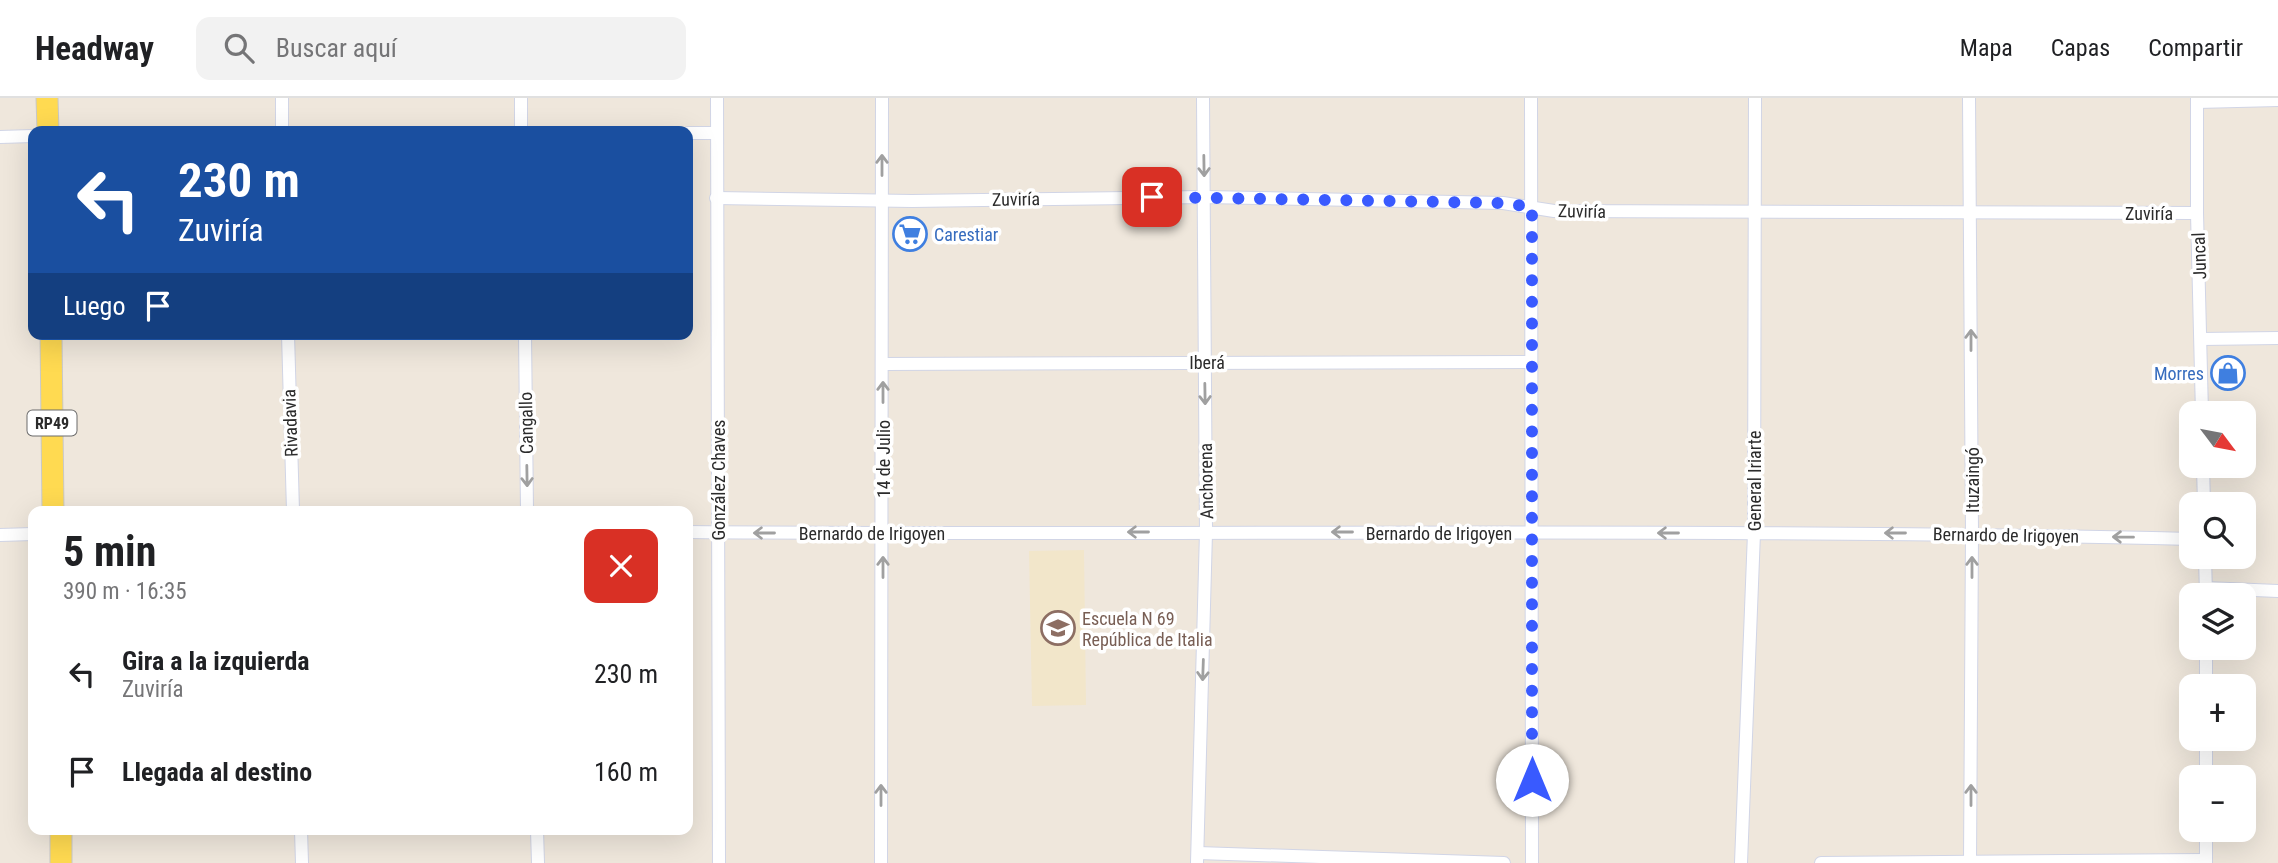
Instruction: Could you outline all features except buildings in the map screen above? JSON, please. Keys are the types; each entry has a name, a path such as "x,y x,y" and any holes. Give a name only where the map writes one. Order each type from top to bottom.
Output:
{"main road":[{"path":"47,98 48,126"},
{"name":"RP49","path":"51,340 53,506"},
{"path":"61,835 61,863"}],"street":[{"path":"282,98 282,126"},
{"path":"521,98 521,126"},
{"name":"González Chaves","path":"717,98 719,863"},
{"name":"14 de Julio","path":"881,863 882,98"},
{"name":"Anchorena","path":"1198,858 1206,532 1203,98"},
{"path":"1531,98 1532,863"},
{"name":"General Iriarte","path":"1741,863 1754,533 1755,98"},
{"name":"Ituzaingó","path":"1969,98 1972,534 1970,862"},
{"path":"2197,100 2278,100"},
{"name":"Juncal","path":"2197,100 2197,213 2203,401"},
{"path":"693,133 716,133"},
{"path":"0,137 28,136"},
{"name":"Zuviría","path":"716,198 882,200 1205,197 1503,203 1554,211 2197,213"},
{"path":"2201,339 2278,338"},
{"name":"Rivadavia","path":"288,340 293,506"},
{"name":"Cangallo","path":"525,340 527,506"},
{"name":"Iberá","path":"883,364 1530,362"},
{"name":"Bernardo de Irigoyen","path":"693,532 1754,533 2179,539"},
{"path":"0,535 28,534"},
{"path":"2256,590 2278,590"},
{"path":"301,835 302,863"},
{"path":"537,835 538,863"},
{"path":"1821,863 2206,862 2206,842"},
{"path":"1198,858 1504,863"}],"shaded area":[{"name":"Escuela N 69 República de Italia","path":"1084,550 1086,705 1032,706 1029,551"}],"place":[{"name":"Carestiar","path":"910,234"},
{"name":"Morres","path":"2228,373"},
{"name":"Escuela N 69 República de Italia","path":"1058,628"}],"route":[{"path":"1152,197 1503,203 1532,207 1532,780"}]}
